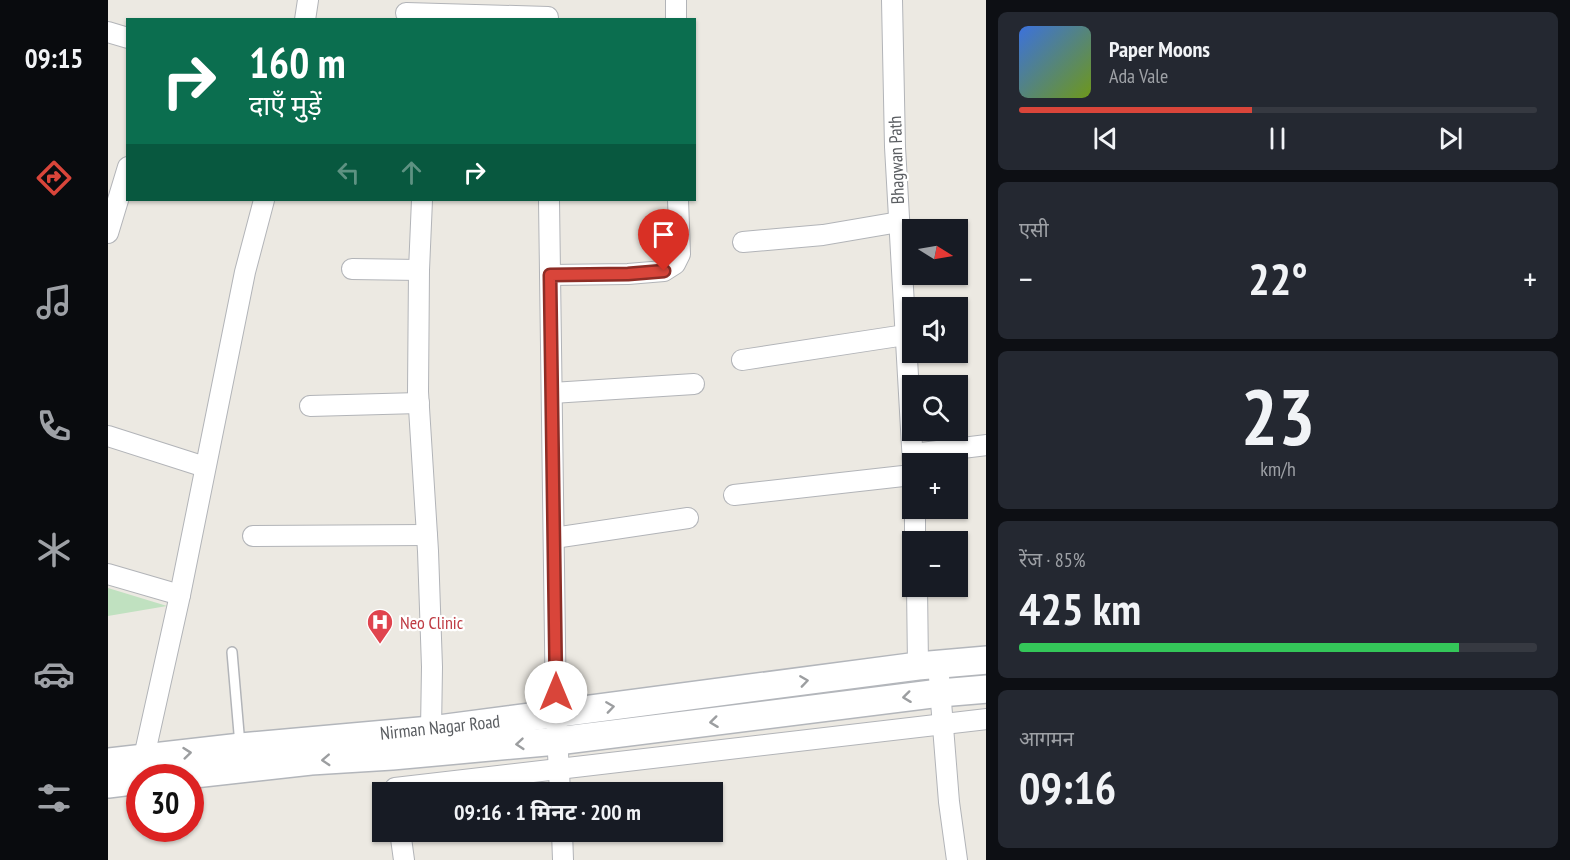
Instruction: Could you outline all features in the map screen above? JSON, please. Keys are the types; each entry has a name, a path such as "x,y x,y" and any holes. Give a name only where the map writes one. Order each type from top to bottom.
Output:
{"street":[{"path":"305,18 308,0"},
{"path":"676,0 676,18"},
{"name":"Bhagwan Path","path":"892,0 903,297"},
{"path":"406,14 548,12"},
{"path":"108,32 126,37"},
{"path":"108,233 114,188 126,170"},
{"path":"143,764 180,595 245,272 264,201"},
{"path":"422,201 419,270 419,403 428,535 432,667 431,730"},
{"path":"549,201 556,714 560,782"},
{"path":"550,275 664,271 675,264 680,254 678,201"},
{"path":"743,242 823,235 899,222"},
{"path":"352,269 419,270"},
{"path":"742,360 902,335"},
{"name":"Bhagwan Path","path":"907,363 913,453"},
{"path":"552,393 694,384"},
{"path":"310,406 419,403"},
{"path":"108,436 205,467"},
{"path":"947,453 986,446"},
{"path":"734,495 902,476"},
{"path":"554,537 688,518"},
{"path":"253,536 428,535"},
{"path":"108,574 180,595"},
{"path":"918,597 928,665 940,693 949,802 957,860"},
{"name":"Nirman Nagar Road","path":"204,773 311,761 391,745 431,730 928,665 986,660"},
{"name":"Nirman Nagar Road","path":"161,764 241,747 557,741 986,689"},
{"path":"461,782 986,719"},
{"path":"680,726 684,755"},
{"path":"631,732 634,761"},
{"path":"391,745 395,782"},
{"name":"Nirman Nagar Road","path":"108,762 126,765"},
{"name":"Nirman Nagar Road","path":"108,784 126,776"},
{"path":"402,842 404,860"},
{"path":"562,842 563,860"}],"lane":[{"path":"232,652 241,747"}],"green space":[{"path":"108,588 167,606 108,616"}],"place":[{"name":"Neo Clinic","path":"380,645"}],"route":[{"path":"556,692 550,275 664,271"}]}
